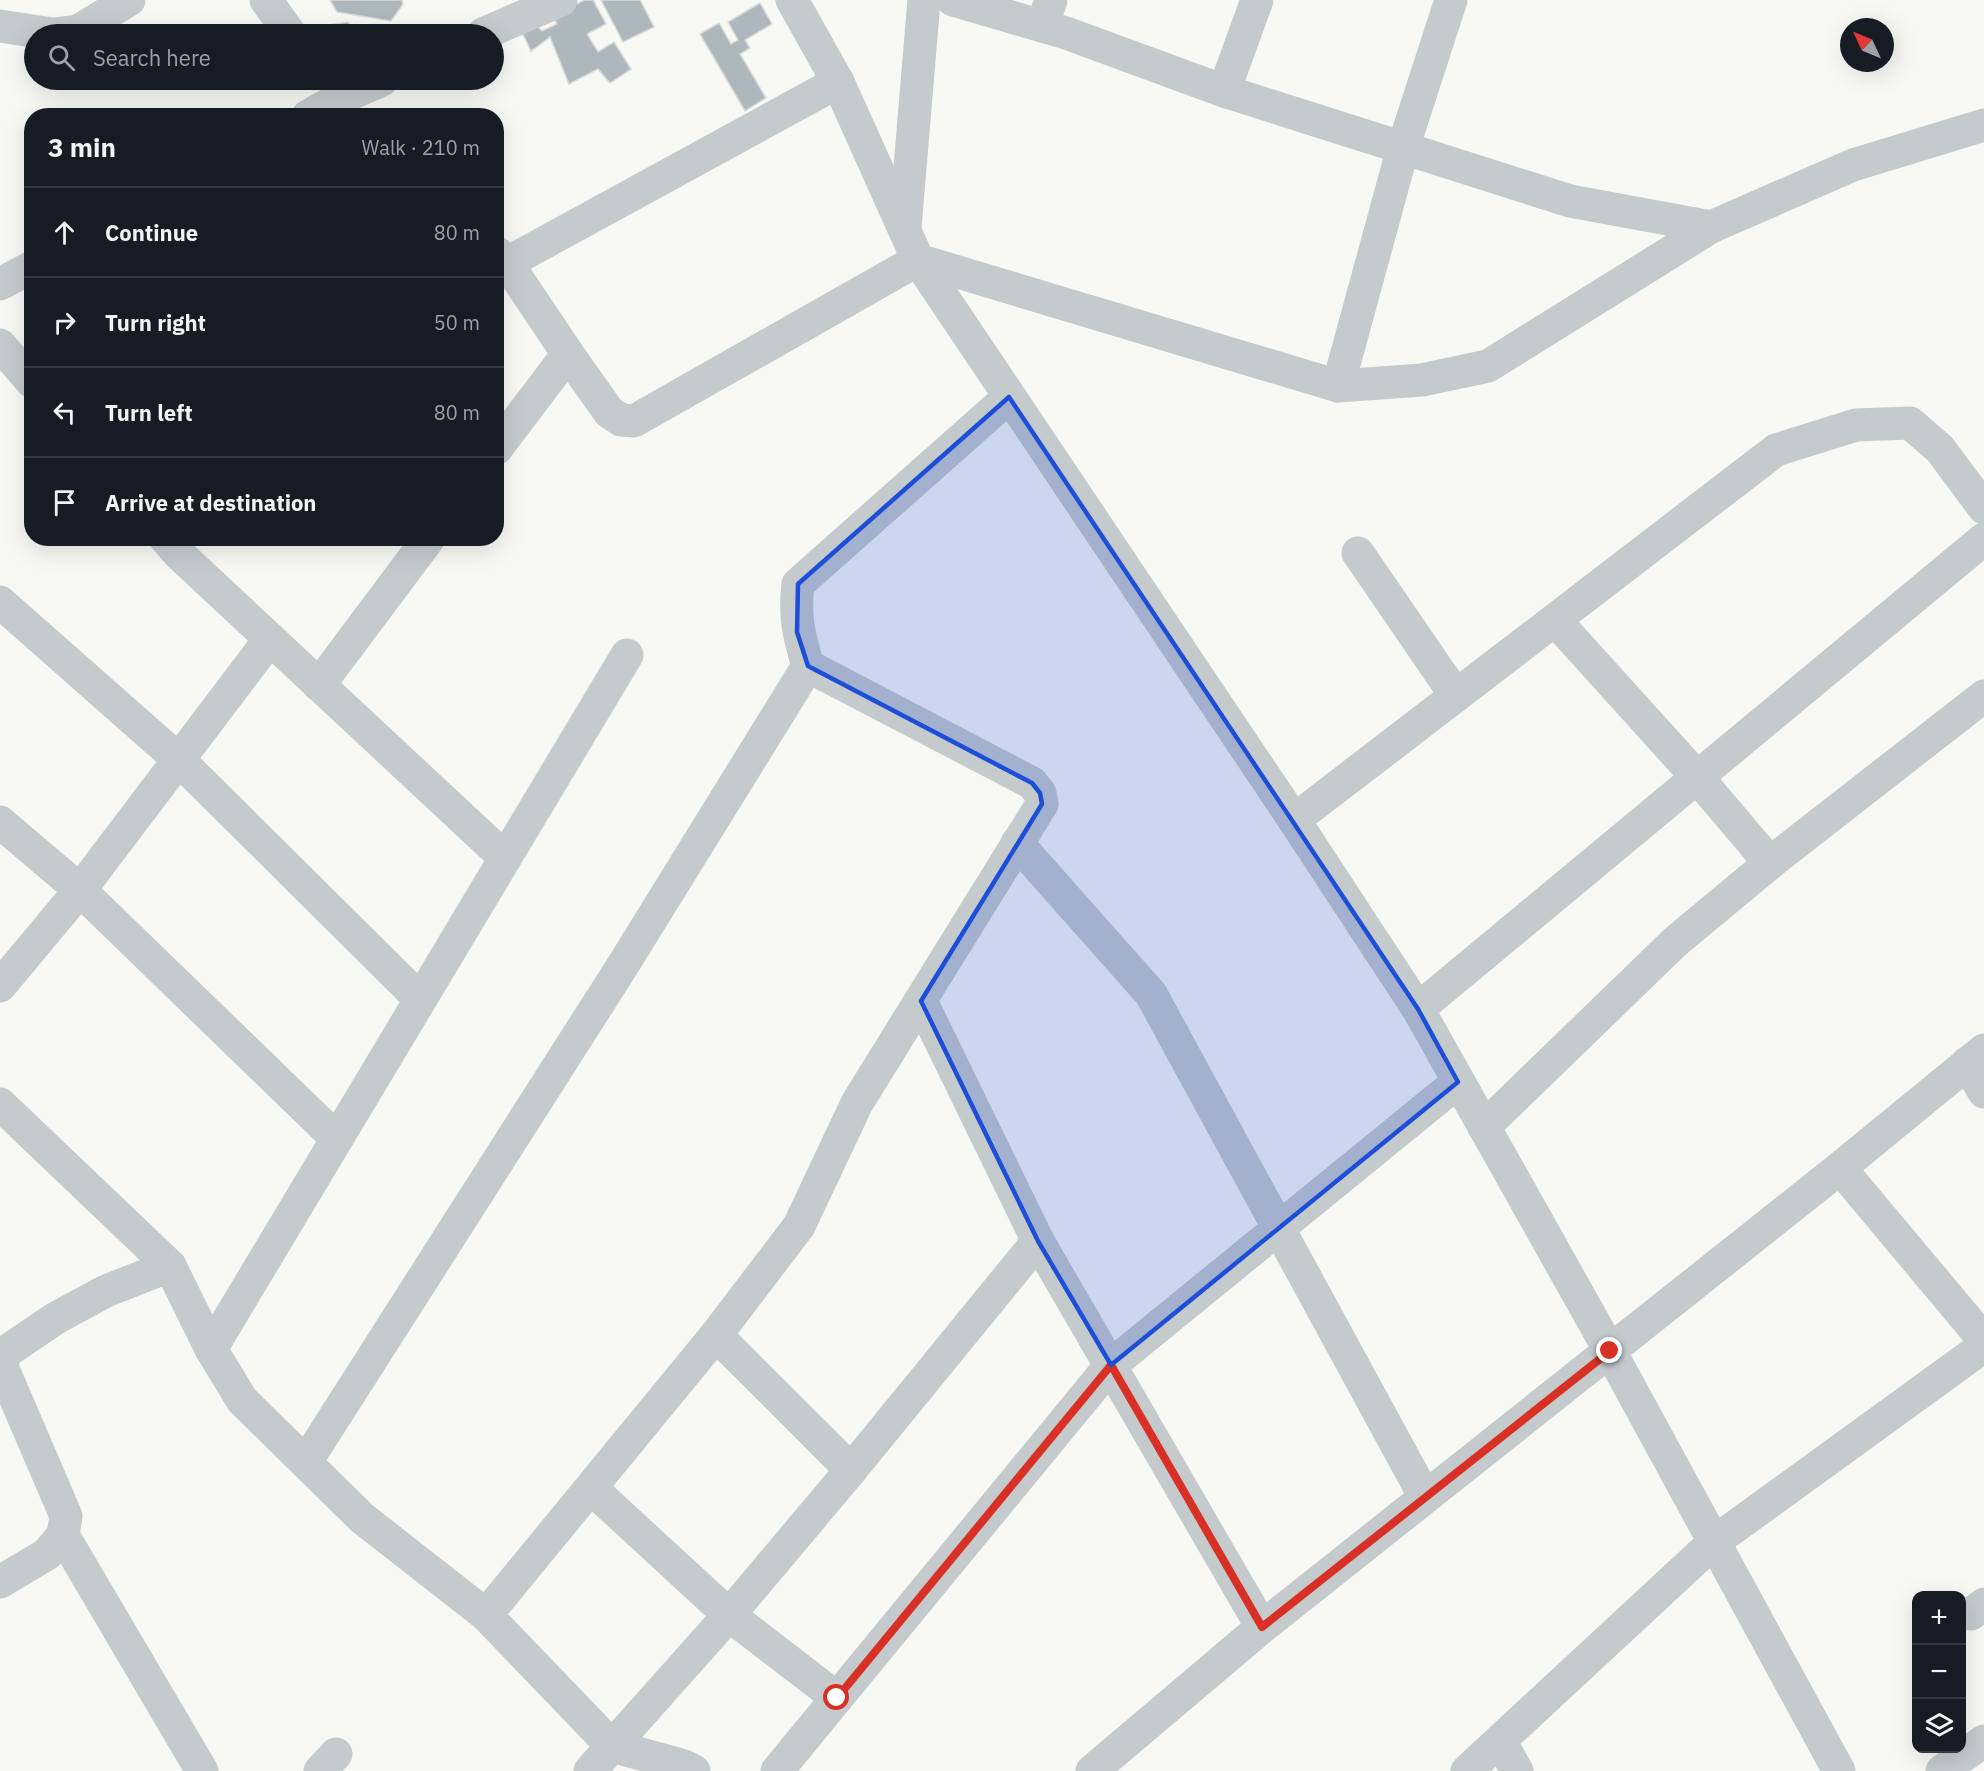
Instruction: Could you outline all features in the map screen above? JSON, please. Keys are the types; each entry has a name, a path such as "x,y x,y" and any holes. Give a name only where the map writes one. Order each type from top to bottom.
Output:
{"street":[{"path":"90,24 129,0"},
{"path":"266,0 283,24"},
{"path":"504,25 561,0"},
{"path":"792,0 838,82 911,246 1009,397 1294,820 1418,1009 1610,1351 1839,1771"},
{"path":"911,246 924,0"},
{"path":"953,0 1046,13 1066,33 1224,91 1570,201 1712,227"},
{"path":"1224,91 1257,0"},
{"path":"1338,386 1403,148 1451,0"},
{"path":"0,26 24,30"},
{"path":"504,257 838,82"},
{"path":"321,108 357,90"},
{"path":"911,246 1338,386 1422,380 1488,366 1712,227 1853,165 1984,125"},
{"path":"504,261 609,412 621,420 634,421 911,246"},
{"path":"0,284 24,271"},
{"path":"0,345 24,373"},
{"path":"504,438 568,354"},
{"path":"486,1615 716,1335 799,1226 857,1103 1042,804 1040,793 1032,783 808,666 797,632 795,606 798,584 1009,397"},
{"path":"1294,820 1776,450 1856,425 1910,423 1940,449 1984,508"},
{"path":"1418,1009 1984,539"},
{"path":"172,546 505,858"},
{"path":"319,685 423,546"},
{"path":"1358,553 1456,696"},
{"path":"0,602 178,759 420,999"},
{"path":"1555,621 1697,777 1770,863"},
{"path":"0,986 80,890 270,639"},
{"path":"211,1349 627,655"},
{"path":"306,1462 623,965 808,666"},
{"path":"1484,1127 1675,942 1770,863 1984,696"},
{"path":"0,822 80,890 336,1138"},
{"path":"1017,843 1151,994 1425,1497"},
{"path":"921,1000 1038,1240 1262,1627"},
{"path":"1092,1771 1262,1627 1840,1168 1975,1057 1984,1092"},
{"path":"777,1771 1111,1365 1458,1082"},
{"path":"2,1109 170,1266 211,1349 242,1400 362,1518 486,1615 612,1746 684,1766 694,1771"},
{"path":"1840,1168 1984,1340"},
{"path":"590,1771 729,1615 851,1470 1038,1240"},
{"path":"0,1356 56,1318 106,1291 170,1266"},
{"path":"716,1335 851,1470"},
{"path":"1467,1771 1714,1542 1984,1346"},
{"path":"0,1362 66,1516 63,1535 47,1554 0,1582"},
{"path":"591,1488 729,1615 837,1698"},
{"path":"63,1535 202,1771"},
{"path":"1500,1741 1517,1771"},
{"path":"1942,1771 1984,1741"}],"highlighted area":[{"path":"1009,397 1418,1009 1458,1082 1111,1365 1038,1241 921,1001 1042,804 1040,793 1032,783 808,666 797,632 798,584"}],"building":[{"path":"330,0 402,0 403,4 391,21 337,12"},
{"path":"585,0 593,0 606,24 587,34 598,52 614,42 631,69 610,83 598,69 569,84 550,37 531,51 522,32 535,24 542,31 557,24 552,15"},
{"path":"601,0 640,0 654,27 623,42"},
{"path":"760,3 772,24 745,40 750,48 740,54 766,98 745,111 700,34 719,23 731,44 738,40 728,22"}],"route":[{"path":"837,1698 1111,1365 1262,1627 1610,1351"}]}
